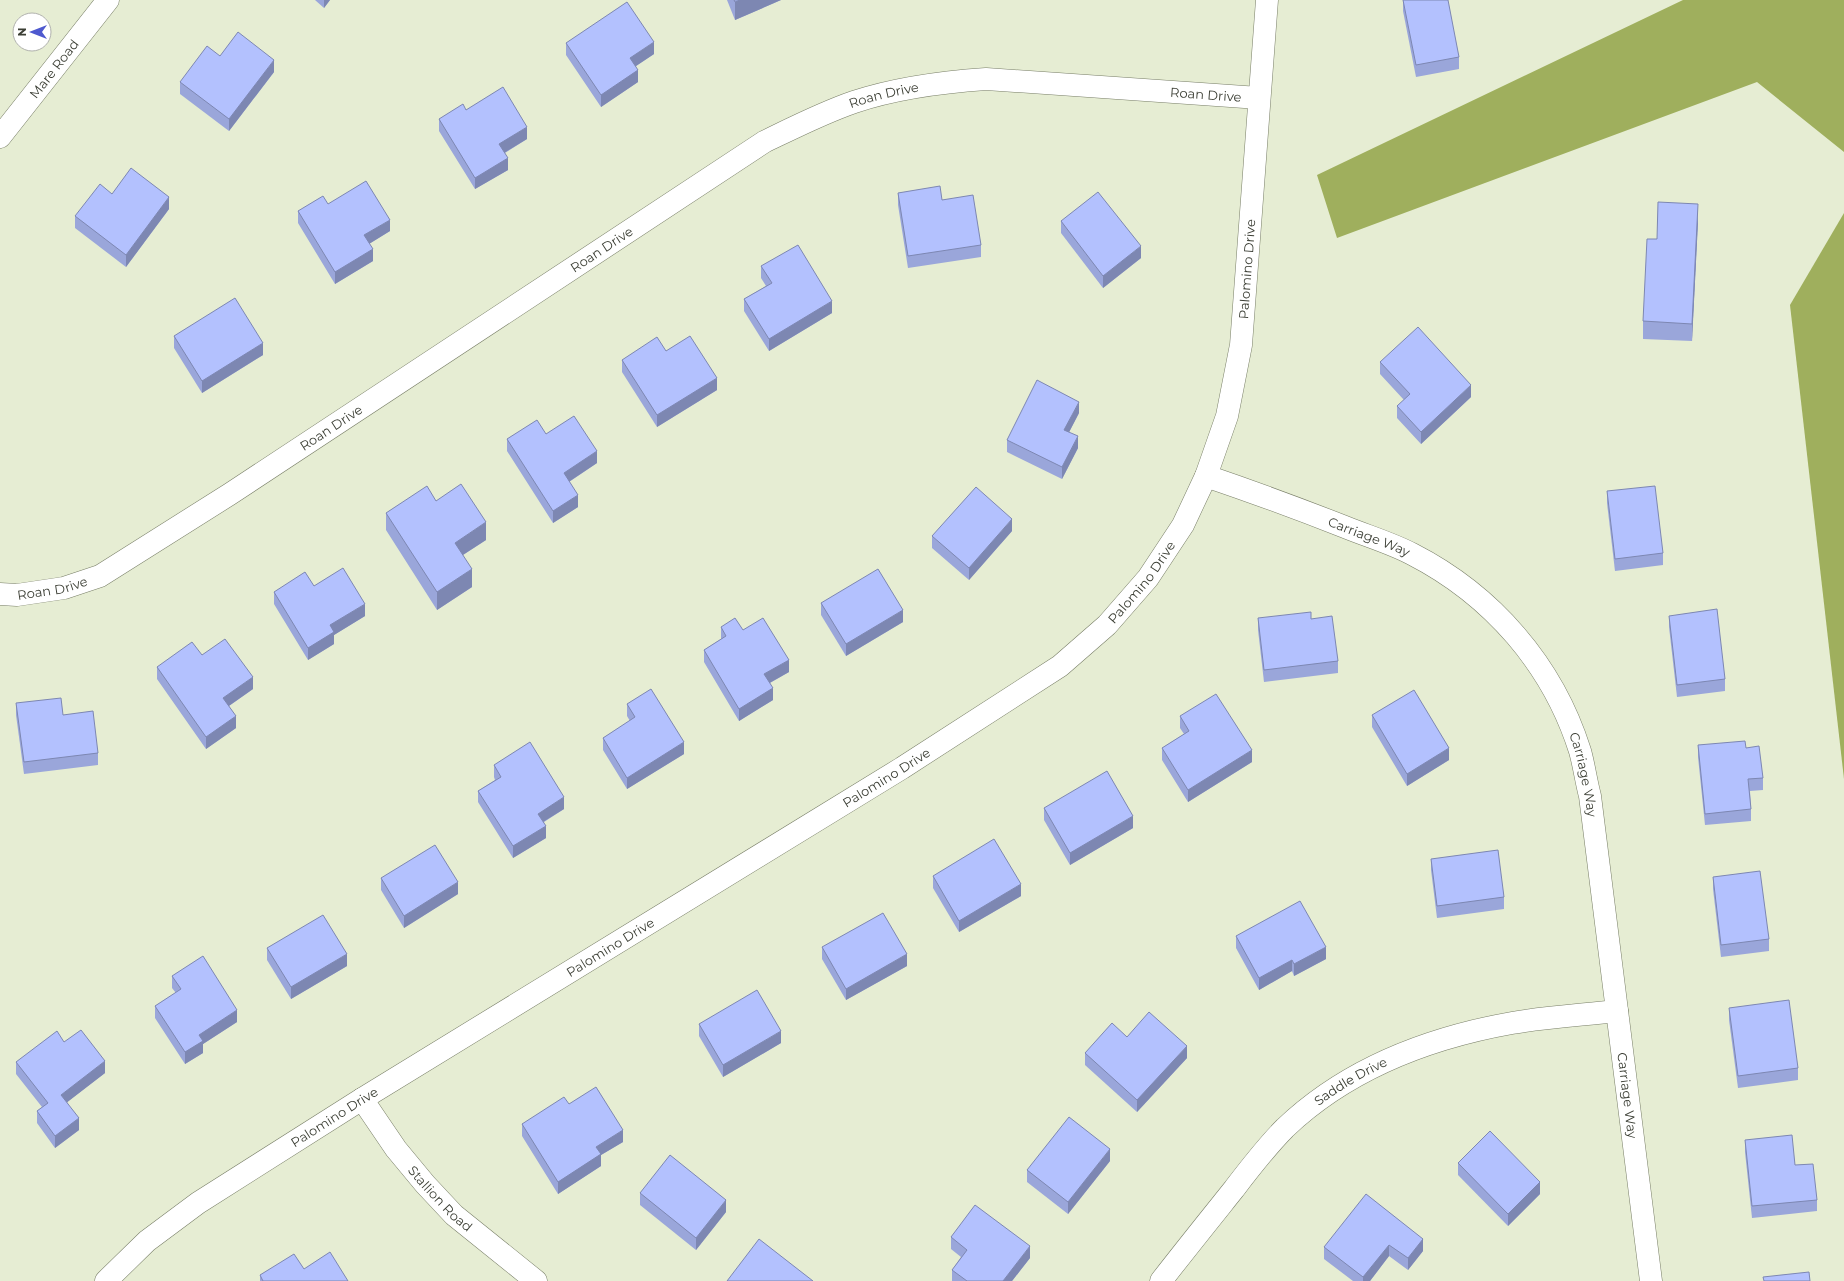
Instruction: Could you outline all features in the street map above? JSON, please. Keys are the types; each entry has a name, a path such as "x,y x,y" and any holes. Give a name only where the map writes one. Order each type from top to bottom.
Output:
{"street":[{"name":"Mare Road","path":"0,138 108,0"},
{"name":"Palomino Drive","path":"106,1281 147,1241 198,1203 362,1099 902,768 1060,666 1107,625 1148,578 1183,525 1206,476 1227,416 1241,344 1267,0"},
{"name":"Roan Drive","path":"0,594 17,595 64,588 100,576 230,494 764,142 824,113 855,102 920,86 953,81 986,79 1259,98"},
{"name":"Carriage Way","path":"1206,476 1284,503 1412,554 1450,576 1486,603 1517,635 1543,671 1564,710 1580,752 1590,796 1651,1281"},
{"name":"Saddle Drive","path":"1161,1281 1258,1159 1285,1129 1321,1098 1370,1068 1425,1044 1454,1035 1513,1022 1617,1011"},
{"name":"Stallion Road","path":"362,1099 396,1150 454,1215 536,1281"}],"green space":[{"path":"1683,0 1844,0 1844,152 1757,82 1337,238 1317,175"},
{"path":"1844,213 1844,779 1790,305"}],"building":[{"path":"1403,0 1448,0 1459,57 1416,65"},
{"path":"627,2 654,42 630,58 638,70 601,95 566,43"},
{"path":"238,32 274,60 229,119 180,82 207,46 220,56"},
{"path":"503,87 527,127 499,144 508,158 475,178 439,119 463,104 466,110"},
{"path":"131,168 169,197 126,255 75,216 100,184 112,194"},
{"path":"366,181 390,220 364,235 373,249 335,272 298,211 323,196 328,204"},
{"path":"940,186 942,200 973,195 981,245 908,256 898,193"},
{"path":"1098,192 1141,246 1103,276 1061,221"},
{"path":"1658,202 1698,204 1692,324 1643,321 1647,239 1657,239"},
{"path":"798,245 832,301 769,339 744,299 772,283 761,266"},
{"path":"235,298 263,343 202,381 174,336"},
{"path":"1418,327 1471,385 1421,432 1397,406 1410,394 1380,362"},
{"path":"690,336 717,378 657,415 622,360 657,337 666,351"},
{"path":"1037,380 1079,402 1064,430 1078,436 1062,467 1007,440"},
{"path":"574,416 597,451 564,473 578,495 553,511 507,439 537,420 546,434"},
{"path":"461,484 486,522 455,543 472,569 437,592 386,513 427,486 436,501"},
{"path":"1655,486 1663,553 1615,559 1607,491"},
{"path":"976,487 1012,519 969,568 932,536"},
{"path":"343,568 365,604 330,625 334,632 308,648 274,592 305,572 314,586"},
{"path":"878,569 903,610 846,644 821,603"},
{"path":"1717,609 1725,679 1677,685 1669,616"},
{"path":"1311,612 1311,619 1332,616 1338,661 1264,670 1258,618"},
{"path":"735,618 743,630 763,618 789,660 764,674 773,688 739,709 704,650 726,636 721,627"},
{"path":"225,639 253,677 223,698 236,716 206,737 157,667 192,642 202,655"},
{"path":"651,689 684,742 627,778 603,738 635,717 627,704"},
{"path":"1414,690 1449,748 1407,774 1372,715"},
{"path":"1216,694 1252,750 1188,790 1162,748 1189,731 1180,716"},
{"path":"61,698 63,715 93,711 98,753 24,762 16,703"},
{"path":"1745,741 1746,748 1759,746 1763,778 1748,779 1751,809 1705,814 1698,745"},
{"path":"530,742 564,797 538,814 546,826 513,846 478,791 501,777 494,765"},
{"path":"1107,771 1133,816 1070,853 1044,808"},
{"path":"994,839 1021,884 959,921 933,876"},
{"path":"435,845 458,882 404,916 381,878"},
{"path":"1498,850 1504,897 1437,906 1431,859"},
{"path":"1760,871 1769,939 1721,945 1713,877"},
{"path":"1300,901 1326,947 1294,964 1292,960 1259,978 1236,936"},
{"path":"883,913 907,954 846,989 822,947"},
{"path":"323,915 347,954 291,987 267,948"},
{"path":"203,956 237,1010 199,1035 203,1041 185,1052 155,1006 181,989 172,976"},
{"path":"757,990 781,1031 723,1065 699,1024"},
{"path":"1789,1000 1798,1068 1738,1076 1729,1008"},
{"path":"1149,1012 1187,1046 1137,1100 1085,1053 1112,1023 1127,1037"},
{"path":"81,1030 105,1061 61,1095 79,1118 55,1136 37,1111 48,1103 16,1062 57,1031 64,1042"},
{"path":"596,1087 623,1130 596,1147 601,1154 558,1182 522,1124 564,1097 569,1104"},
{"path":"1069,1117 1110,1149 1068,1202 1027,1170"},
{"path":"1490,1131 1540,1182 1508,1214 1458,1163"},
{"path":"1792,1135 1795,1165 1813,1164 1817,1200 1752,1206 1745,1140"},
{"path":"670,1155 726,1200 696,1238 640,1193"},
{"path":"1366,1194 1423,1239 1408,1258 1389,1245 1363,1277 1324,1247"},
{"path":"975,1205 1030,1246 1003,1281 967,1281 952,1270 967,1250 951,1237"},
{"path":"759,1239 813,1281 727,1281"},
{"path":"330,1252 348,1281 263,1281 260,1275 294,1254 304,1269"},
{"path":"1809,1272 1810,1281 1764,1281 1763,1277"}]}
